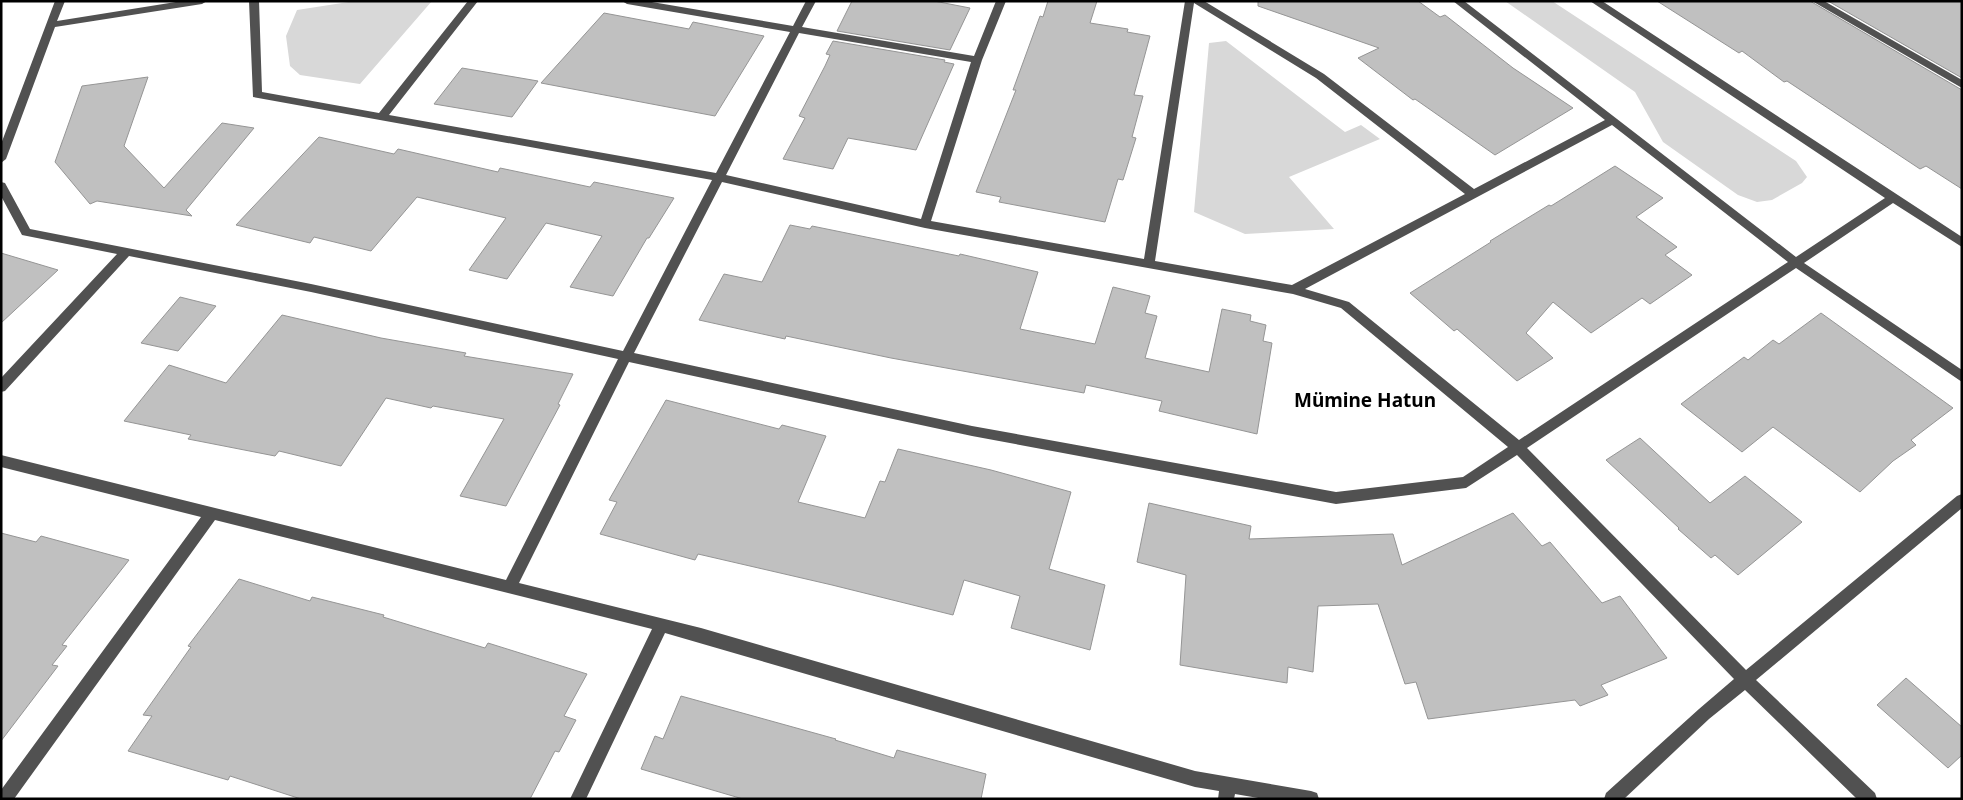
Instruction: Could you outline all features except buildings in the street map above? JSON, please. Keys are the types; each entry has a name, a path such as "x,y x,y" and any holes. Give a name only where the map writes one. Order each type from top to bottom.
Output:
{"street":[{"path":"1,159 60,1"},
{"path":"51,25 202,1"},
{"path":"254,1 257,95 719,177 925,224 1293,290 1346,305 1518,447 1745,680 1869,799"},
{"path":"382,117 472,1"},
{"path":"627,1 797,28 977,60"},
{"path":"510,587 626,356 811,1"},
{"path":"925,224 977,60 1001,1"},
{"path":"1149,264 1190,1"},
{"path":"1198,1 1320,76 1473,194"},
{"path":"1458,1 1795,262 1962,378"},
{"path":"1595,1 1962,243"},
{"path":"1821,2 1962,85"},
{"path":"1293,290 1613,120"},
{"path":"1,186 26,232 311,288 972,431 1336,498 1466,482 1893,198"},
{"path":"1,387 127,252"},
{"path":"1,461 661,625 1195,779 1227,792 1311,799"},
{"path":"1612,799 1704,714 1962,500"},
{"path":"4,799 212,513"},
{"path":"578,799 661,625"}],"shaded area":[{"path":"355,1 432,1 360,84 300,75 290,66 286,36 297,10"},
{"path":"1505,1 1552,1 1796,161 1807,177 1802,183 1772,200 1757,202 1738,195 1663,142 1635,92"},
{"path":"1226,41 1345,132 1361,125 1380,139 1289,177 1334,229 1245,234 1194,212 1209,43"}],"district":[{"name":"Mümine Hatun","path":"1365,400"}]}
